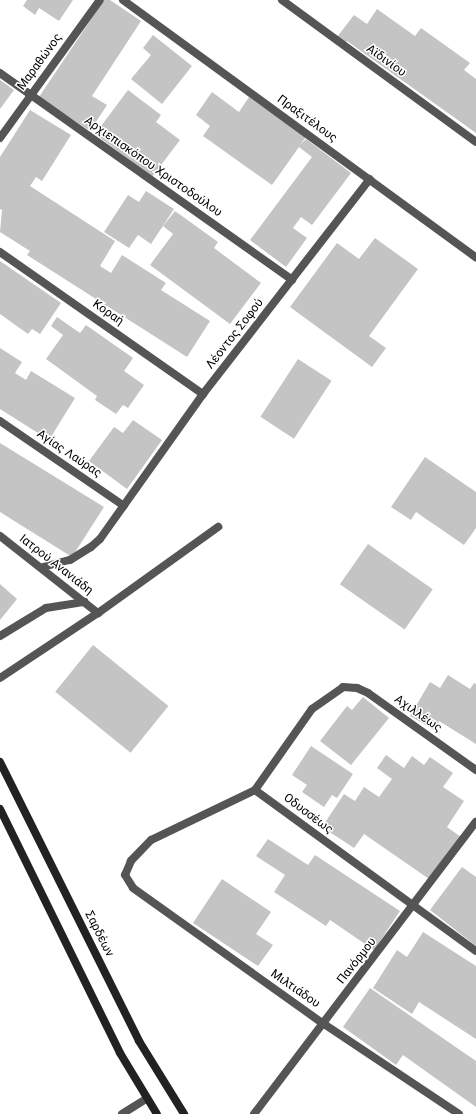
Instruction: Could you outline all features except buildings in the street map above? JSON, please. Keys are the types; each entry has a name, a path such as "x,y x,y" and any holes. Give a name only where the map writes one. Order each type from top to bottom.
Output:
{"main road":[{"name":"Σαρδέων","path":"0,762 139,1040 167,1090 184,1114"},
{"path":"0,809 120,1054 146,1099 158,1114"}],"street":[{"name":"Μαραθώνος","path":"0,138 100,0"},
{"name":"Πραξιτέλους","path":"123,0 476,257"},
{"name":"Αϊδινίου","path":"282,0 476,142"},
{"name":"Αρχιεπισκόπου Χριστοδούλου","path":"0,74 292,280"},
{"name":"Λέοντος Σοφού","path":"42,567 70,560 91,547 124,506 203,394 370,179"},
{"name":"Κοραή","path":"0,252 203,394"},
{"name":"Αγίας Λαύρας","path":"0,421 124,506"},
{"path":"0,678 98,613 218,527"},
{"name":"Ιατρού Ανανιάδη","path":"0,536 42,567 98,613"},
{"path":"0,636 46,608 84,602"},
{"name":"Αχιλλέως","path":"255,790 312,709 344,688 357,688 368,693 476,770"},
{"name":"Μιλτιάδου","path":"255,790 228,801 151,840 131,861 125,875 132,888 324,1024 459,1114"},
{"name":"Οδυσσέως","path":"255,790 476,951"},
{"name":"Πανόρμου","path":"254,1114 414,907 476,822"},
{"path":"122,1114 146,1099"}]}
